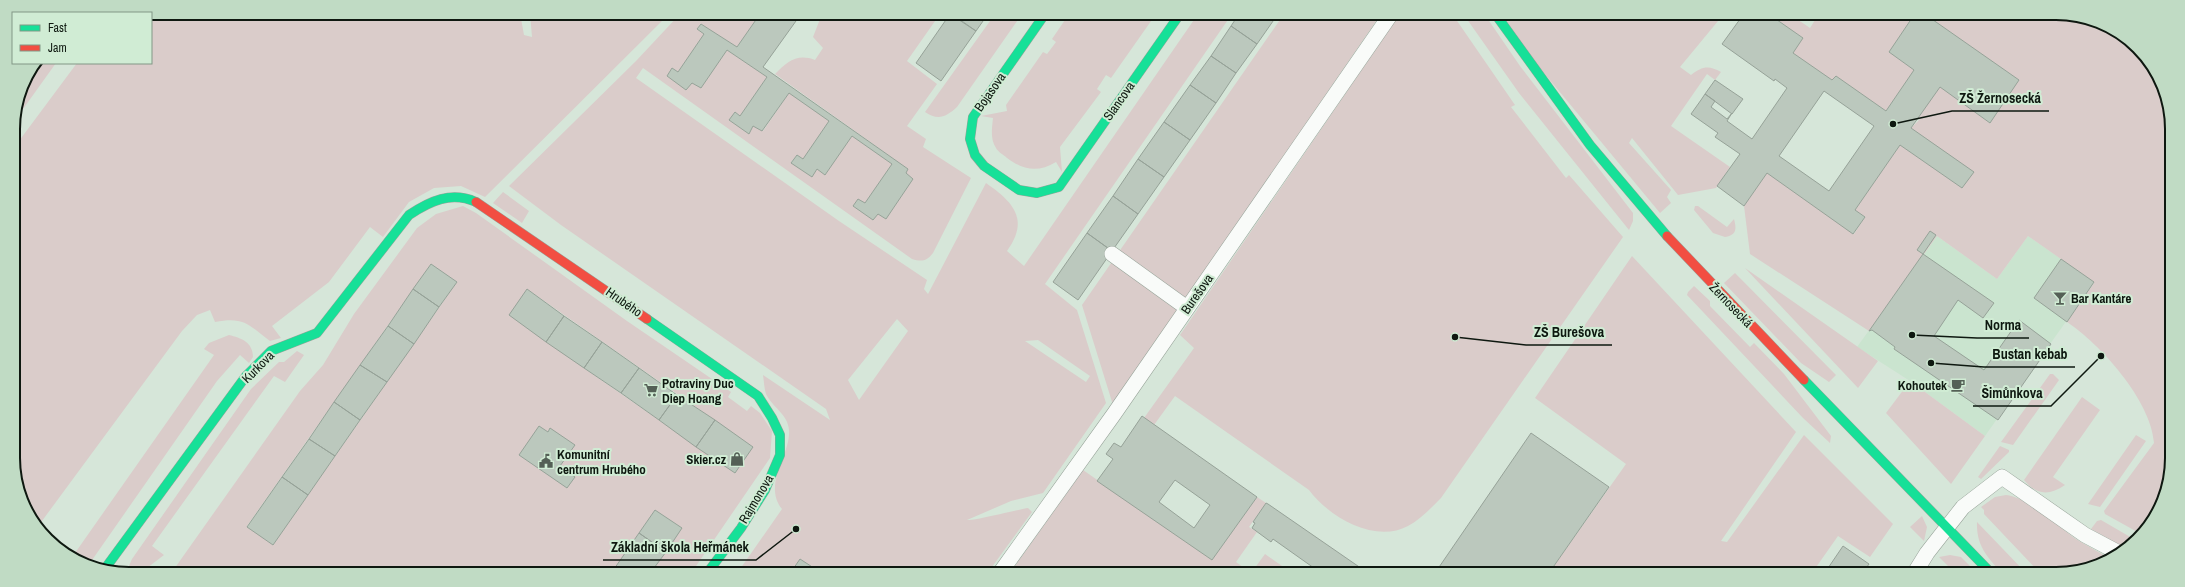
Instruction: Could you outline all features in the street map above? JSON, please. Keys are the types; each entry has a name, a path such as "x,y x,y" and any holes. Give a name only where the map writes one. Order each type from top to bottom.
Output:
{"street":[{"name":"Bojasova","path":"1041,20 973,116 970,139 976,155 984,166 1019,190 1037,193 1059,187"},
{"name":"Slancova","path":"1059,187 1176,20"},
{"name":"Burešova","path":"1004,567 1187,308 1387,20"},
{"name":"Žernosecká","path":"1500,20 1590,145 1649,216 1701,274 1985,567"},
{"name":"Hrubého","path":"440,197 471,199 484,205 758,396 775,420 781,442"},
{"name":"Kurkova","path":"108,565 246,376 271,350 317,333 409,215 423,204 440,197"},
{"path":"1112,254 1187,308"},
{"name":"Rajmonova","path":"711,567 767,486 781,452 781,442"},
{"path":"1919,567 1947,527 1966,504 2002,477 2085,534 2114,550"}],"shaded area":[{"path":"152,20 521,20 524,35 532,37 531,20 663,20 485,197 461,186 434,188 409,202 383,237 370,227 329,282 272,326 281,338 270,341 251,326 240,321 225,320 215,322 210,310 197,315 182,331 41,522 28,499 22,479 20,465 20,140 76,64 152,64"},
{"path":"674,20 756,20 737,47 701,24 697,29 704,34 678,72 672,68 667,76 686,90 692,83 701,88 727,50 767,77 740,116 735,112 729,120 749,134 753,126 763,131 789,93 829,121 803,159 797,155 791,162 812,177 817,169 825,175 852,136 892,164 865,203 858,199 853,206 873,220 878,214 886,219 913,179 906,173 908,169 775,74 788,62 798,58 809,58 815,60 823,48 813,37 820,20 936,20 907,61 937,84 907,126 926,139 923,147 971,178 933,253 929,258 924,260 912,259 643,68 636,78 839,221 927,280 924,289 928,294 986,183 1011,204 1015,212 1018,220 1017,230 1014,240 1007,251 1024,266 1194,20 1228,20 1045,284 1077,310 1106,403 1043,493 1011,501 967,520 1028,508 1032,512 992,567 812,567 800,559 794,567 741,567 782,509 777,499 775,490 776,480 786,449 789,430 786,419 766,394 763,375 830,420 826,409 561,225 509,186 636,61","holes":["897,319 908,331 859,400 848,380","1038,340 1090,376 1086,382 1025,341"]},
{"path":"991,20 1018,20 957,107 942,117 930,115 925,112"},
{"path":"1065,20 1152,20 1111,78 1106,75 1097,89 1101,92 1060,147 1062,172 1056,162 1043,168 1031,169 1019,165 1007,158 994,145 992,137 993,118 981,116 1007,111 1006,105 1043,52 1047,54 1056,42 1052,39"},
{"path":"1280,20 1377,20 1113,405 1082,305"},
{"path":"1396,20 1456,20 1515,105 1511,107 1566,178 1569,175 1623,237 1441,498 1422,517 1408,526 1395,531 1381,532 1367,530 1340,518 1328,510 1309,490 1175,396 1154,425 1144,418 1194,348 1180,335"},
{"path":"1468,20 1488,20 1520,66 1633,213 1633,221 1629,230 1519,93"},
{"path":"1500,20 1719,20 1680,67 1691,75 1702,68 1713,68 1721,72 1715,80 1707,74 1671,126 1730,167 1716,188 1678,195 1632,138 1629,143 1671,190 1667,197 1671,203 1660,213"},
{"path":"1777,20 1798,20 1810,28 1815,20 1911,20 1889,52 1914,70 1886,111 1836,76 1832,80 1793,53 1803,38"},
{"path":"1933,20 2056,20 2077,22 2091,26 2116,38 2133,52 2150,75 2157,88 2163,108 2165,129 2165,458 2163,479 2157,499 2150,512 2136,531 2105,514 2104,511 2154,443 2151,426 2144,409 2122,375 2094,344 2067,322 2094,283 2088,278 2028,236 1997,279 1937,236 1869,331 1750,254 1744,206 1767,173 1854,234 1865,217 1855,210 1900,145 1962,188 1973,172 1911,128 1920,119 1918,117 1940,87 1990,123 2019,80"},
{"path":"42,64 55,64 22,110 28,88 38,69"},
{"path":"503,192 529,211 522,223 493,203"},
{"path":"463,206 476,213 627,321 731,392 728,397 747,411 751,406 760,413 772,431 770,458 695,567 655,567 682,528 655,510 615,567 176,567 300,391 323,365 354,314 417,228 436,214","holes":["431,264 457,282 273,545 247,526","527,289 753,447 735,473 584,368","550,429 574,445 560,466 575,477 567,488 519,455"]},
{"path":"1695,206 1698,206 1727,227 1734,219 1735,231 1731,235 1725,237 1713,233 1694,210"},
{"path":"1937,236 1997,279 2028,236 2094,282 1985,436 1910,381 1857,347"},
{"path":"1632,256 1796,432 1721,541 1727,542 1804,435 1893,524 1870,557 1838,536 1816,567 1553,567 1626,464 1535,398"},
{"path":"1745,268 1878,361 1858,388"},
{"path":"1735,273 1836,375 1829,382 1801,363 1724,283"},
{"path":"1694,286 1710,301 1710,306 1750,347 1754,343 1784,374 1831,436 1830,443 1803,418 1687,295"},
{"path":"229,335 242,339 249,344 253,357 249,363 240,355 217,381 92,560 81,556 75,552 214,355 204,349 209,343"},
{"path":"297,351 304,355 285,382 274,376 152,546 164,555 148,567 129,567 132,559 251,389 279,362 284,362"},
{"path":"2050,374 2053,374 2059,380 2013,445 2001,442"},
{"path":"1910,381 1985,436 1951,484 1886,413"},
{"path":"2082,397 2100,410 2053,477 2065,485 2059,489 2048,492 2033,489 2024,480"},
{"path":"2136,435 2146,441 2100,507 2088,504"},
{"path":"2000,446 2009,450 2009,452 1981,479 1978,477"},
{"path":"1083,470 1212,560 1257,497 1266,503 1249,527 1257,532 1236,562 1243,567 1014,567"},
{"path":"2006,495 2024,501 2076,539 2104,555 2097,559 2070,566 2034,567 1984,514 1984,510 1981,507 1995,497"},
{"path":"1922,516 1927,527 1924,541 1910,527"},
{"path":"2101,520 2131,537 2120,546 2091,529 2097,521"},
{"path":"1977,522 2020,567 1997,567 1984,551 1977,530"},
{"path":"1265,554 1283,567 1255,567"},
{"path":"1950,555 1961,557 1971,567 1949,567 1939,557"}],"building":[{"path":"756,20 797,20 763,67 908,169 906,173 913,179 886,219 878,214 873,220 853,206 858,199 865,203 892,164 852,136 825,175 817,169 812,177 791,163 797,155 803,159 829,121 789,93 762,131 753,126 749,134 729,120 735,112 740,116 767,77 727,50 701,88 692,83 686,90 667,76 672,68 678,72 704,34 697,29 701,24 737,47"},
{"path":"946,20 959,20 976,31 941,81 916,63"},
{"path":"960,20 984,20 976,31"},
{"path":"1235,20 1274,20 1257,44 1231,26"},
{"path":"1739,20 1777,20 1803,38 1793,53 1832,80 1836,76 1886,111 1914,70 1889,52 1911,20 1933,20 2019,80 1990,123 1940,87 1911,128 1974,172 1962,188 1900,145 1855,210 1865,217 1853,234 1767,173 1744,206 1717,186 1740,154 1715,137 1718,133 1691,114 1705,94 1715,101 1711,107 1727,119 1732,113 1727,121 1752,139 1787,88 1775,79 1774,81 1722,44","holes":["1824,91 1874,126 1829,191 1779,156"]},
{"path":"1231,26 1257,44 1236,73 1211,56"},
{"path":"1211,56 1236,73 1216,103 1190,85"},
{"path":"1715,80 1743,99 1732,114 1705,94"},
{"path":"1190,85 1216,103 1190,140 1164,122"},
{"path":"1164,122 1190,140 1164,177 1138,159"},
{"path":"1138,159 1164,177 1138,214 1113,196"},
{"path":"1113,196 1138,214 1112,251 1087,233"},
{"path":"1930,231 1936,235 1923,254 1917,250"},
{"path":"1087,233 1112,251 1078,300 1053,282"},
{"path":"1923,254 1994,303 1983,318 1958,300 1934,336 1984,370 2019,320 2051,344 1998,420 1894,349 1895,347 1872,330 1869,331"},
{"path":"2061,259 2094,282 2067,322 2034,298"},
{"path":"431,264 457,282 439,307 413,289"},
{"path":"413,289 439,307 414,344 388,326"},
{"path":"527,289 564,316 546,342 509,315"},
{"path":"564,316 602,342 584,368 546,342"},
{"path":"388,326 414,344 387,382 360,365"},
{"path":"602,342 639,368 621,393 584,368"},
{"path":"360,365 387,382 360,420 334,402"},
{"path":"639,368 677,395 659,420 621,393"},
{"path":"677,395 715,420 696,447 659,420"},
{"path":"334,402 360,420 335,456 309,439"},
{"path":"1142,416 1257,497 1212,560 1097,481 1113,459 1106,454 1114,443 1121,447","holes":["1175,480 1210,505 1194,528 1159,502"]},
{"path":"715,420 753,447 735,473 696,447"},
{"name":"Komunitní centrum Hrubého","path":"539,426 548,432 550,428 575,445 560,466 575,477 567,488 519,455"},
{"path":"1531,433 1609,487 1553,567 1439,567"},
{"path":"309,439 335,456 308,495 282,477"},
{"path":"282,477 308,495 273,545 247,527"},
{"path":"1266,503 1359,567 1313,567 1273,539 1271,542 1252,528 1255,523 1253,522"},
{"path":"655,510 682,528 666,552 639,533"},
{"path":"639,533 666,552 655,567 615,567"},
{"path":"1843,546 1869,564 1867,567 1829,567"},
{"path":"800,559 812,567 794,567"}],"traffic: fast":[{"path":"1041,20 973,117 970,139 975,155 984,166 1019,190 1037,193 1059,187 1176,20"},
{"path":"1500,20 1590,145 1667,236"},
{"path":"108,565 246,376 271,351 317,333 409,215 441,199 458,197 476,202"},
{"path":"647,319 758,396 772,418 780,435 780,455 765,490 741,528 712,567"},
{"path":"1804,380 1985,567"}],"traffic: jam":[{"path":"476,202 647,319"},
{"path":"1667,236 1804,380"}],"place":[{"name":"ZŠ Žernosecká","path":"1893,124"},
{"name":"Bar Kantáre","path":"2060,298"},
{"name":"Norma","path":"1912,335"},
{"name":"ZŠ Burešova","path":"1455,337"},
{"name":"Šimůnkova","path":"2101,356"},
{"name":"Bustan kebab","path":"1931,363"},
{"name":"Kohoutek","path":"1958,385"},
{"name":"Potraviny Duc Diep Hoang","path":"651,390"},
{"name":"Skier.cz","path":"737,459"},
{"name":"Komunitní centrum Hrubého","path":"546,461"},
{"name":"Základní škola Heřmánek","path":"796,529"}]}
